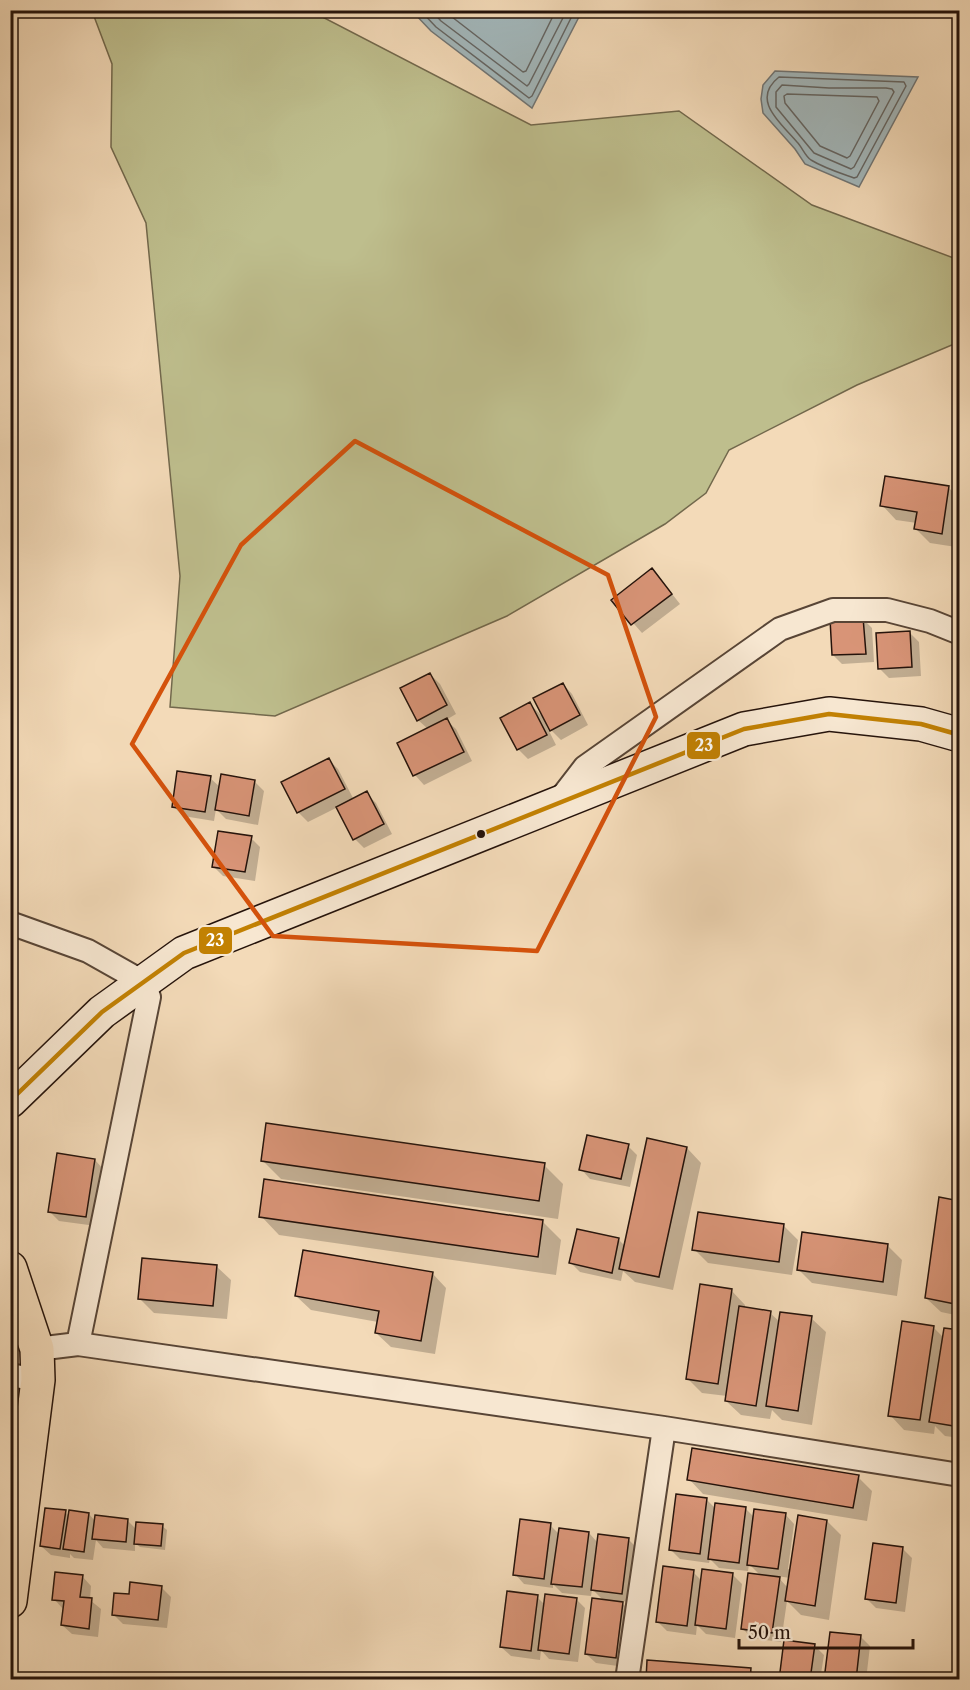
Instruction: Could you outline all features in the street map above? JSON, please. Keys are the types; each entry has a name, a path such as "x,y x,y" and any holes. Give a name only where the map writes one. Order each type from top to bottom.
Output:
{"main road":[{"path":"10,1268 28,1368 10,1601"}],"street":[{"path":"555,805 585,767 780,630 833,610 887,610 930,621 960,633"},
{"path":"10,1101 102,1012 184,953 744,729 829,714 921,724 960,735"},
{"path":"10,923 88,951 143,982 149,997 78,1344"},
{"path":"28,1368 78,1344 664,1428 960,1475"},
{"path":"627,1680 664,1428"}],"highlighted area":[{"path":"355,441 608,575 656,717 537,951 273,936 132,744 241,545"}],"green space":[{"path":"92,11 311,11 531,125 679,111 812,205 959,260 959,342 857,385 729,450 706,493 665,524 507,616 275,716 170,707 180,576 146,223 111,147 112,64"}],"water":[{"path":"412,11 582,11 532,108 431,31"},
{"path":"775,71 918,77 859,187 805,164 795,149 763,113 761,99 763,85"}],"building":[{"path":"885,476 949,486 942,534 914,529 917,512 880,506"},
{"path":"956,558 960,558 960,600 954,600"},
{"path":"652,568 672,594 631,625 611,600"},
{"path":"863,617 866,654 832,655 830,619"},
{"path":"910,631 912,667 878,669 876,633"},
{"path":"430,673 447,705 417,721 400,688"},
{"path":"563,683 580,715 550,731 533,698"},
{"path":"530,702 547,735 517,750 500,718"},
{"path":"447,718 464,752 413,776 397,743"},
{"path":"329,758 345,789 297,813 281,782"},
{"path":"177,771 211,776 205,812 172,807"},
{"path":"221,774 255,780 249,816 215,810"},
{"path":"367,791 384,824 353,840 336,807"},
{"path":"218,831 252,836 245,872 212,867"},
{"path":"266,1123 545,1163 539,1201 261,1161"},
{"path":"587,1135 629,1144 621,1179 579,1170"},
{"path":"647,1138 687,1147 659,1277 619,1269"},
{"path":"57,1153 95,1159 86,1217 48,1212"},
{"path":"264,1179 543,1220 538,1257 259,1217"},
{"path":"939,1197 960,1201 960,1305 925,1298"},
{"path":"698,1212 784,1224 779,1262 692,1250"},
{"path":"577,1229 619,1238 612,1273 569,1263"},
{"path":"802,1232 888,1244 883,1282 797,1270"},
{"path":"303,1250 433,1272 421,1341 375,1333 379,1311 295,1296"},
{"path":"142,1258 217,1265 213,1306 138,1299"},
{"path":"700,1284 732,1289 718,1384 686,1379"},
{"path":"739,1306 771,1311 756,1406 725,1401"},
{"path":"780,1312 812,1316 798,1411 766,1406"},
{"path":"902,1321 934,1326 920,1420 888,1416"},
{"path":"944,1328 960,1330 960,1427 929,1422"},
{"path":"692,1448 859,1475 853,1508 687,1480"},
{"path":"676,1494 707,1498 700,1554 669,1550"},
{"path":"715,1503 746,1507 739,1563 708,1559"},
{"path":"45,1508 66,1510 60,1549 40,1546"},
{"path":"754,1509 786,1513 778,1569 747,1565"},
{"path":"69,1510 89,1513 84,1552 63,1549"},
{"path":"95,1515 128,1519 126,1542 92,1539"},
{"path":"798,1515 827,1520 815,1606 785,1601"},
{"path":"520,1519 551,1523 544,1579 513,1575"},
{"path":"136,1522 163,1524 161,1546 134,1544"},
{"path":"559,1528 589,1532 582,1587 551,1584"},
{"path":"598,1534 629,1538 622,1594 591,1590"},
{"path":"873,1543 903,1547 896,1603 865,1599"},
{"path":"663,1566 694,1570 687,1626 656,1622"},
{"path":"702,1569 733,1573 726,1629 695,1625"},
{"path":"55,1572 83,1575 80,1597 92,1598 89,1629 61,1625 64,1601 52,1600"},
{"path":"748,1573 780,1577 772,1633 741,1629"},
{"path":"130,1582 162,1586 158,1620 112,1615 114,1593 129,1594"},
{"path":"507,1591 538,1595 531,1651 500,1647"},
{"path":"545,1594 577,1598 569,1654 538,1650"},
{"path":"592,1598 623,1602 616,1658 585,1654"},
{"path":"830,1632 861,1635 856,1680 824,1680"},
{"path":"784,1640 815,1644 810,1680 779,1680"},
{"path":"647,1660 751,1668 750,1680 646,1680"}],"transit line":[{"name":"23","path":"10,1101 102,1012 184,953 744,729 829,714 921,724 960,735"}]}
